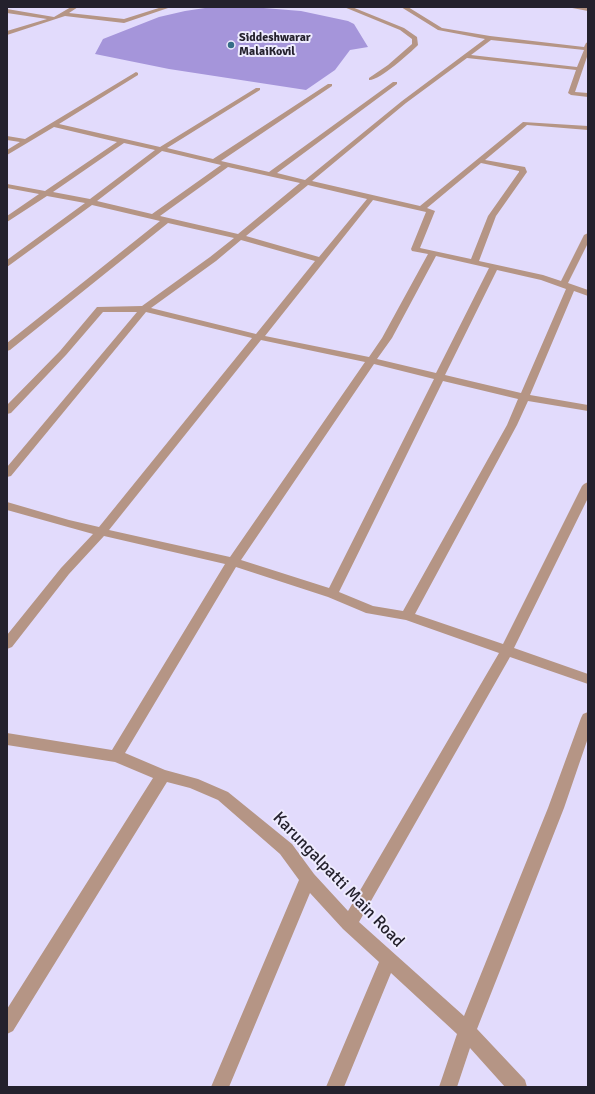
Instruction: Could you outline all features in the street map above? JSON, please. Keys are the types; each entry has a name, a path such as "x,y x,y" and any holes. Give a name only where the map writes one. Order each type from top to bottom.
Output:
{"street":[{"path":"7,33 56,18 75,7"},
{"path":"63,14 124,21 168,7"},
{"path":"347,7 402,29 415,38 415,44 390,66 371,79"},
{"path":"404,7 440,29 490,38 587,47 571,93 588,95"},
{"path":"570,7 588,9"},
{"path":"7,11 56,18"},
{"path":"7,474 144,309 213,259 404,102 490,38"},
{"path":"466,56 580,69"},
{"path":"7,153 136,74"},
{"path":"271,174 395,83"},
{"path":"215,161 330,86"},
{"path":"7,264 162,149 258,90"},
{"path":"421,209 525,123 588,128"},
{"path":"54,124 431,211 415,249 494,267 588,292"},
{"path":"7,138 26,141"},
{"path":"7,220 123,141"},
{"path":"474,263 492,216 523,172 522,169 479,161"},
{"path":"154,217 227,164"},
{"path":"7,186 91,202 240,237 320,260"},
{"path":"7,644 66,571 102,531 371,198"},
{"path":"7,348 166,220"},
{"path":"407,616 512,425 588,235"},
{"path":"116,756 233,562 387,338 433,253"},
{"path":"332,594 494,267"},
{"path":"7,411 63,353 100,309 144,309 258,337 372,361 524,397 588,408"},
{"path":"349,924 506,652 588,486"},
{"path":"7,506 68,524 233,562 332,594 371,610 407,616 506,652 588,679"},
{"path":"448,1087 467,1031 556,808 588,718"},
{"name":"Karungalpatti Main Road","path":"7,739 116,756 162,775 193,783 223,796 286,849 308,879 349,924 467,1031"},
{"path":"7,1025 162,775"},
{"path":"220,1087 308,879"},
{"path":"335,1087 388,960"},
{"path":"467,1031 518,1087"}],"building":[{"name":"Siddeshwarar MalaiKovil","path":"251,7 301,11 348,21 354,24 368,47 350,50 335,70 306,90 169,69 95,54 103,39 159,17 205,8"}],"place":[{"name":"Siddeshwarar MalaiKovil","path":"231,45"}]}
